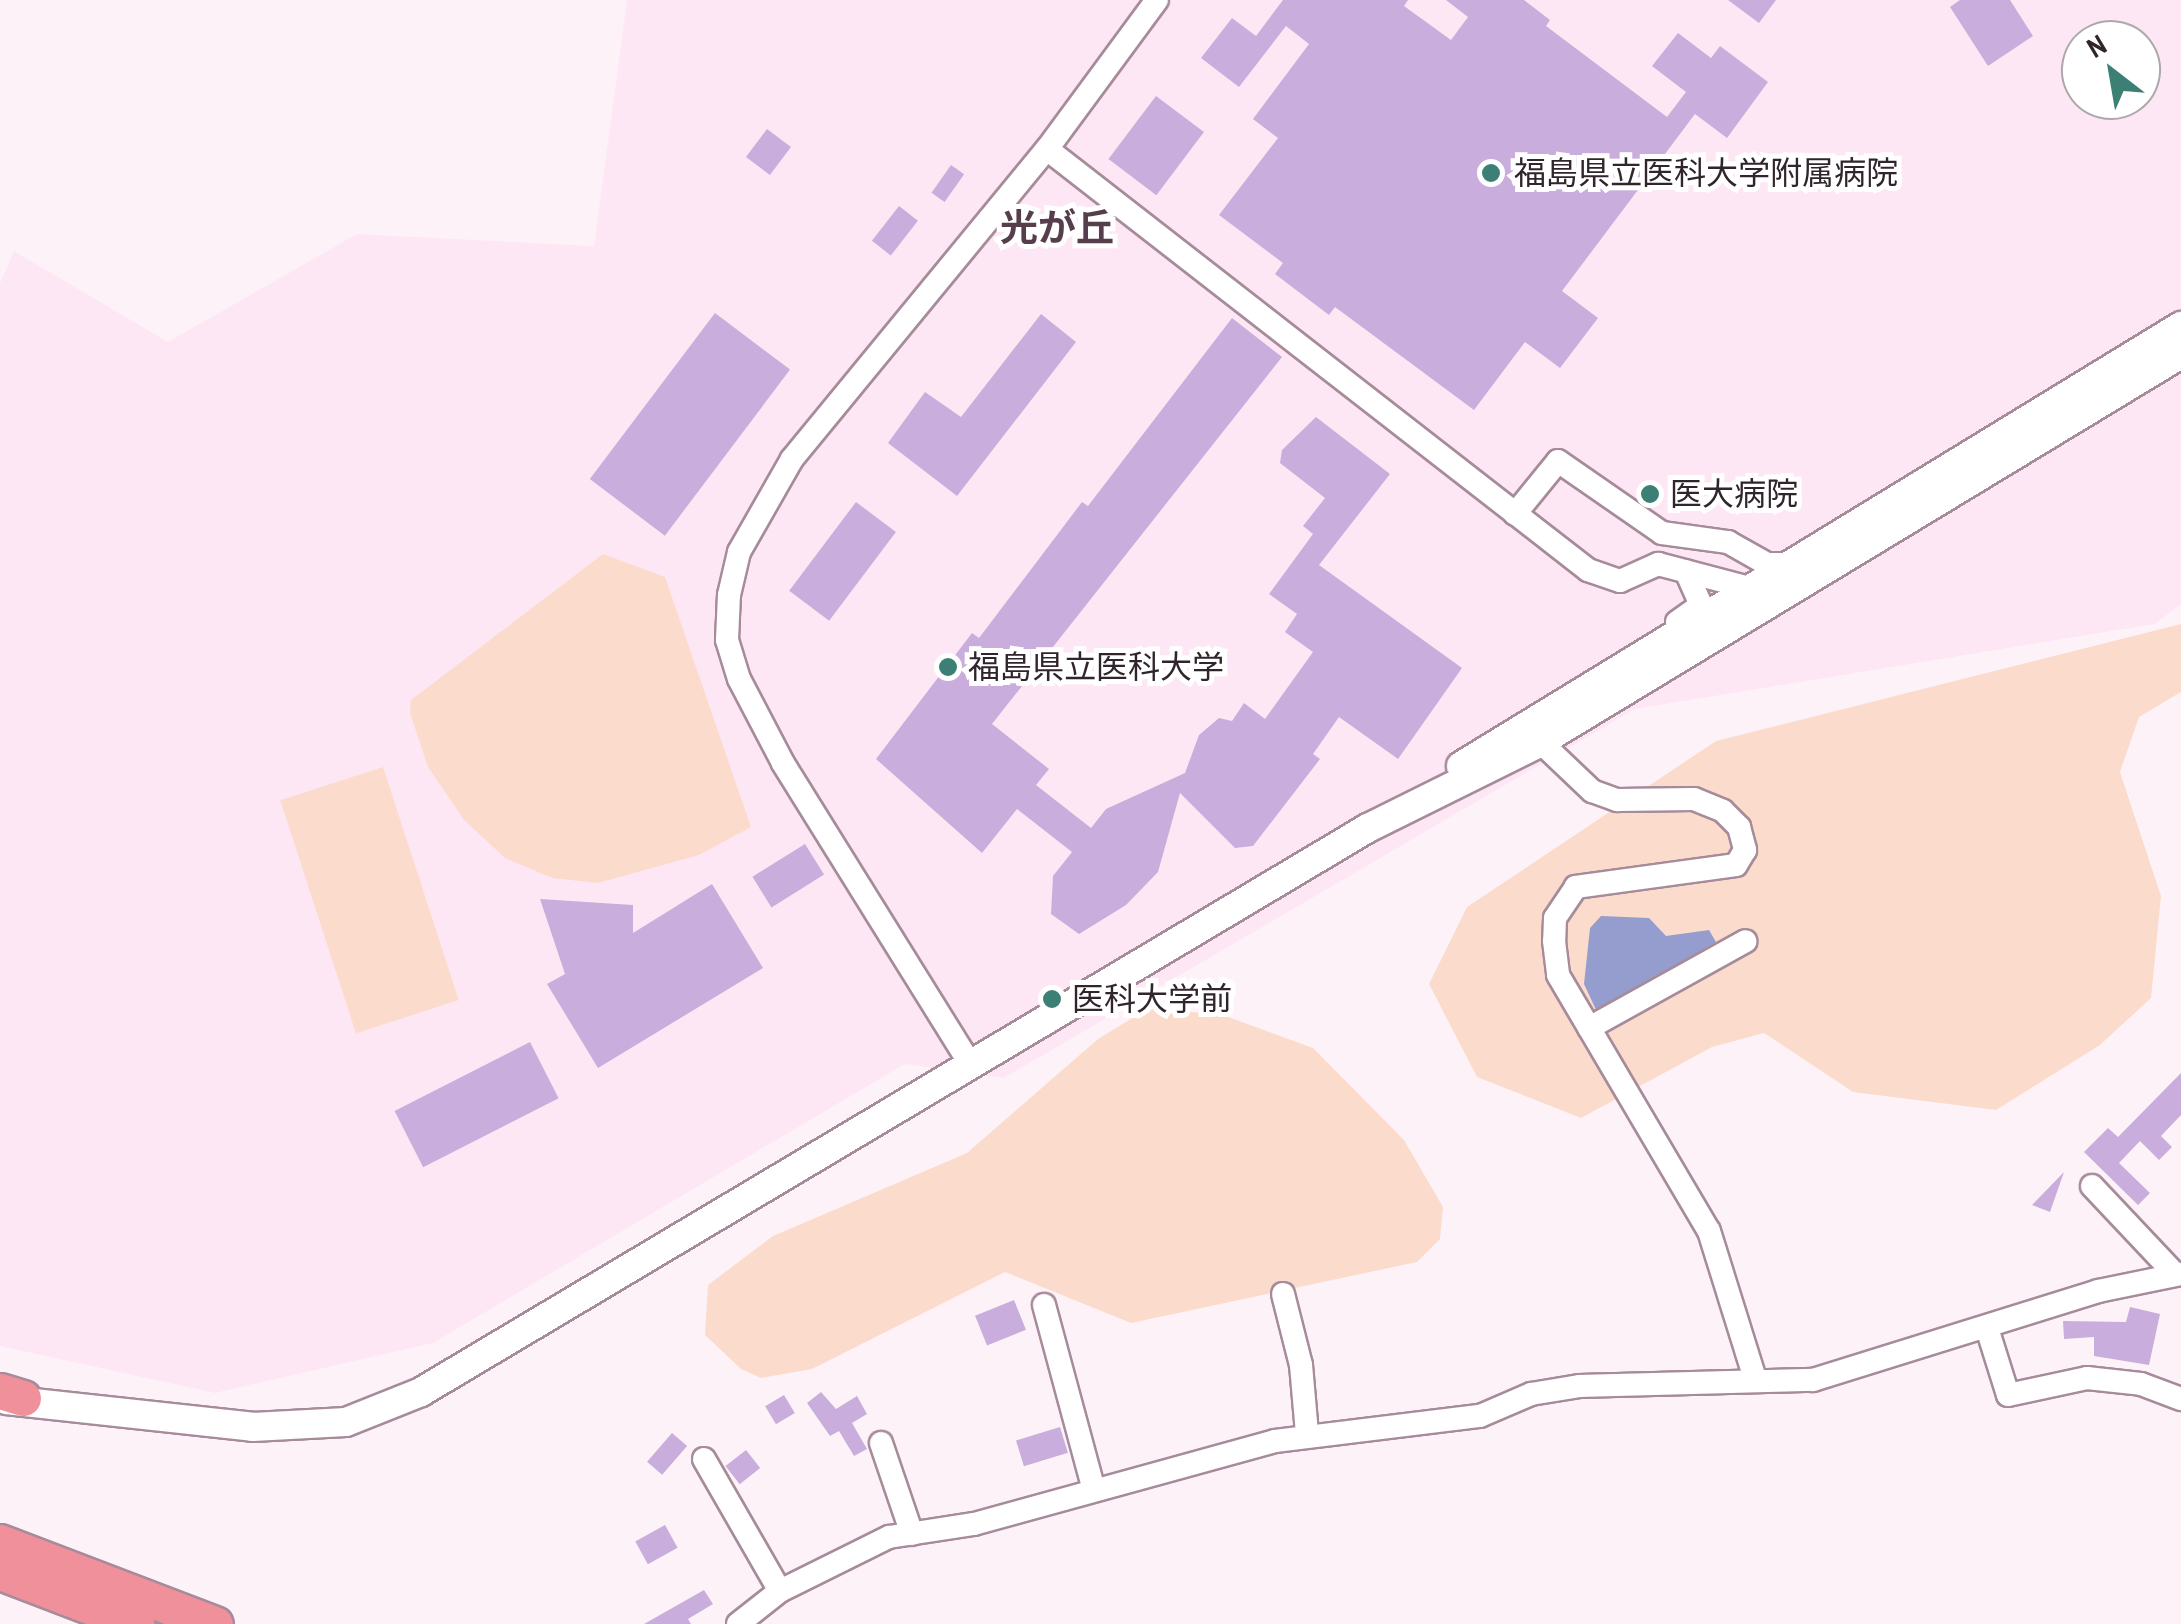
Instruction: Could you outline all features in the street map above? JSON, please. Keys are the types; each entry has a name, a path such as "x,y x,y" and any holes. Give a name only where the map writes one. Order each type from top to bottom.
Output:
{"highway":[{"path":"0,1542 216,1624"},
{"path":"0,1572 136,1624"}],"street":[{"path":"969,1062 783,763 739,679 726,640 729,595 739,552 792,459 1048,149 1157,0"},
{"path":"1048,149 1588,570 1620,581 1658,564 1753,587 1782,588 1862,542 1873,542"},
{"path":"1531,734 1630,661 2181,326"},
{"path":"8,1397 254,1427 346,1422 437,1382 1368,828 1531,734 1740,622 2181,354"},
{"path":"1515,514 1558,461 1662,533 1724,544 1767,564 1785,564"},
{"path":"1724,544 1753,587"},
{"path":"1630,661 1636,648 1701,605 1686,571"},
{"path":"1740,622 1753,587"},
{"path":"1531,734 1592,791 1617,800 1694,799 1723,812 1738,828 1745,850 1736,864 1592,882 1563,899 1554,918 1558,975 1709,1231 1755,1379"},
{"path":"1589,1028 1746,941"},
{"path":"2092,1186 2178,1274"},
{"path":"738,1624 780,1591 840,1558 912,1534 974,1524 1093,1486 1307,1434 1480,1416 1531,1394 1580,1386 1813,1380 2098,1291 2178,1274"},
{"path":"1283,1294 1301,1365 1307,1434"},
{"path":"1044,1305 1093,1486"},
{"path":"1987,1328 2008,1395 2087,1378 2142,1384 2181,1399"},
{"path":"882,1443 912,1534"},
{"path":"704,1459 780,1591"}],"shaded area":[{"name":"福島県立医科大学","path":"627,0 2181,0 2181,604 2155,624 1635,709 1004,1078 905,1064 433,1343 215,1393 0,1346 0,283 14,251 168,342 357,234 594,246"},
{"path":"603,554 665,577 751,827 699,855 598,883 552,878 505,858 464,820 428,767 410,713 411,700"},
{"path":"2181,624 2181,692 2139,717 2120,772 2161,896 2151,998 2100,1045 1996,1110 1853,1092 1764,1033 1712,1047 1581,1118 1477,1077 1429,984 1467,907 1716,741"},
{"path":"383,767 459,1000 356,1033 280,800"},
{"path":"1149,1008 1223,1015 1313,1048 1404,1140 1443,1207 1440,1239 1417,1262 1131,1323 1005,1272 812,1369 761,1378 741,1369 705,1335 708,1285 773,1236 967,1153 1098,1039"}],"water":[{"path":"1601,916 1649,918 1666,936 1709,930 1716,942 1597,1012 1584,984 1590,928"}],"building":[{"path":"1283,0 1408,0 1404,6 1451,40 1468,17 1446,0 1524,0 1550,20 1546,26 1667,117 1686,92 1652,66 1678,33 1711,58 1720,46 1768,82 1727,138 1695,114 1562,291 1598,318 1560,368 1525,342 1474,410 1335,307 1329,315 1275,274 1283,263 1219,215 1278,138 1253,119 1309,44 1286,26 1239,87 1201,58 1232,18 1256,36"},
{"path":"1728,0 1776,0 1759,23"},
{"path":"1960,0 2010,0 2033,36 1988,66 1950,7"},
{"path":"1156,96 1204,132 1156,195 1108,159"},
{"path":"767,129 791,147 770,175 746,157"},
{"path":"951,165 964,174 945,202 931,193"},
{"path":"899,206 918,221 891,255 872,241"},
{"path":"715,313 790,370 665,536 590,479"},
{"path":"1041,314 1076,342 957,496 888,443 925,392 961,417"},
{"path":"1232,318 1282,357 992,724 1049,769 1036,785 1091,828 1106,809 1185,773 1199,735 1219,718 1232,721 1244,703 1265,719 1313,652 1285,632 1297,614 1269,594 1313,534 1303,526 1325,498 1280,463 1282,450 1316,417 1390,474 1319,565 1462,668 1398,759 1339,717 1313,754 1320,759 1253,846 1235,848 1180,793 1158,872 1126,905 1079,934 1051,914 1053,876 1072,852 1017,809 982,853 876,759 972,633 979,638 1082,502 1088,506"},
{"path":"856,502 896,532 829,621 789,591"},
{"path":"805,844 824,875 771,907 752,877"},
{"path":"712,884 763,968 598,1068 547,984 565,974 540,899 633,905 633,933"},
{"path":"530,1042 559,1098 423,1167 395,1111"},
{"path":"2181,1073 2181,1115 2161,1136 2172,1147 2159,1160 2140,1141 2119,1163 2150,1193 2138,1205 2084,1152 2108,1128 2118,1137"},
{"path":"2064,1172 2050,1212 2032,1205"},
{"path":"1014,1300 1026,1330 987,1345 975,1316"},
{"path":"2130,1307 2160,1314 2149,1365 2094,1356 2094,1337 2064,1339 2063,1321 2126,1322"},
{"path":"821,1392 836,1409 857,1396 867,1414 852,1423 867,1449 854,1456 839,1431 830,1436 807,1403"},
{"path":"784,1395 795,1413 776,1424 765,1406"},
{"path":"1060,1427 1068,1453 1024,1466 1016,1440"},
{"path":"672,1433 687,1446 662,1475 647,1462"},
{"path":"746,1450 760,1468 740,1484 726,1466"},
{"path":"665,1525 678,1548 648,1564 635,1541"},
{"path":"704,1590 713,1604 688,1619 691,1624 644,1624"}],"place":[{"name":"福島県立医科大学附属病院","path":"1491,173"},
{"name":"医大病院","path":"1650,494"},
{"name":"福島県立医科大学","path":"948,667"},
{"name":"医科大学前","path":"1052,999"}],"district":[{"name":"光が丘","path":"1057,228"}]}
